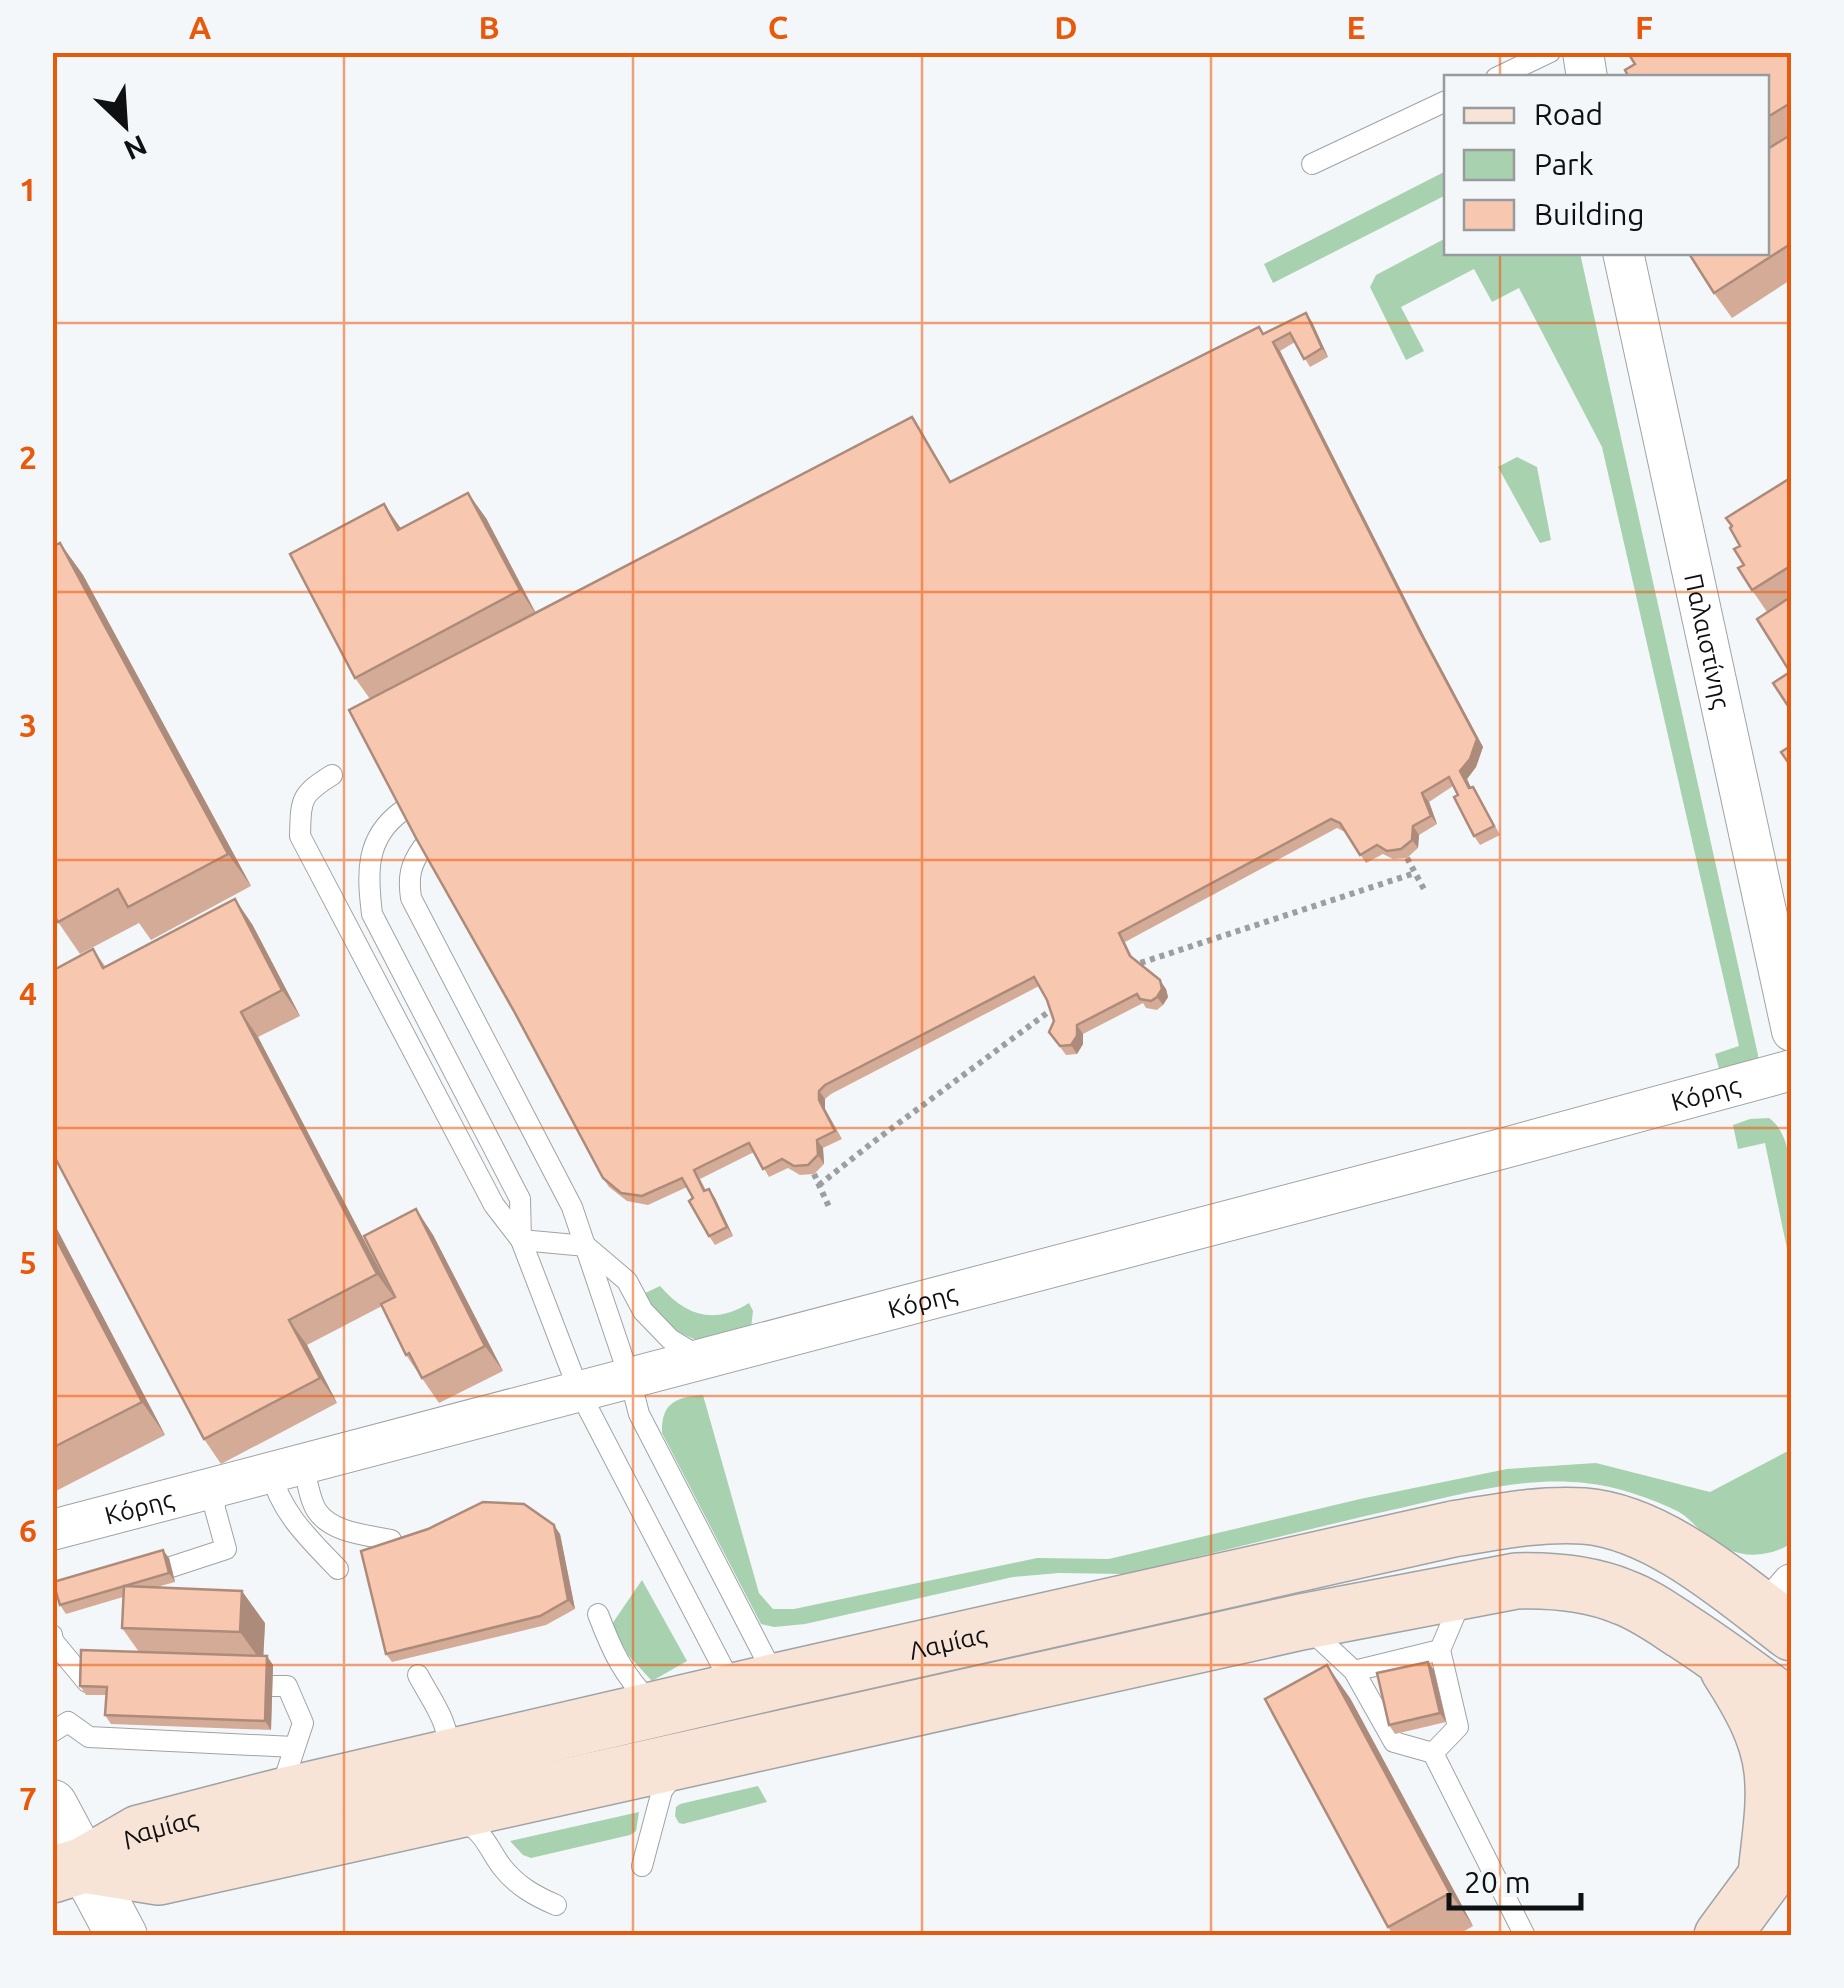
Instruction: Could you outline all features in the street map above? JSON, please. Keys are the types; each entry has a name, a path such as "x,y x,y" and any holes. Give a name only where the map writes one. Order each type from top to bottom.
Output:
{"main road":[{"name":"Λαμίας","path":"68,1870 139,1833 286,1772 450,1756 1453,1529 1525,1518 1587,1516 1619,1522 1648,1534 1783,1611"},
{"name":"Λαμίας","path":"68,1870 159,1877 1302,1622 1516,1580 1543,1580 1622,1596 1652,1610 1792,1708"},
{"path":"1718,1654 1747,1698 1769,1754 1779,1859 1722,1936"}],"street":[{"name":"Παλαιστίνης","path":"1624,255 1792,1031"},
{"name":"Κόρης","path":"52,1530 1792,1070"},
{"path":"52,1805 68,1870 122,1936"}],"lane":[{"path":"1502,75 1550,52"},
{"path":"1312,164 1444,101"},
{"path":"332,775 307,791 300,810 300,836 494,1206 521,1240 579,1391 756,1686"},
{"path":"402,811 387,822 372,853 372,914 520,1199 521,1240"},
{"path":"422,847 408,880 411,898 572,1207 630,1379 638,1414 756,1686"},
{"path":"521,1240 586,1246 627,1281 643,1311 670,1339 704,1359"},
{"path":"287,1468 316,1510 330,1523 350,1532 390,1540"},
{"path":"287,1468 276,1493 304,1534 338,1569"},
{"path":"172,1567 226,1549 215,1509 214,1487"},
{"path":"1434,1753 1458,1727 1440,1650 1454,1617 1459,1591"},
{"path":"598,1614 614,1656 634,1686 657,1709"},
{"path":"1302,1622 1354,1671 1394,1742 1434,1753 1525,1936"},
{"path":"52,1635 53,1642 87,1682"},
{"path":"1354,1671 1440,1650"},
{"path":"418,1674 446,1722 450,1756"},
{"path":"52,1732 68,1722 88,1737 286,1772 302,1723 286,1686 273,1686"},
{"path":"642,1866 662,1791 676,1772 694,1758"},
{"path":"426,1817 466,1823 480,1833 503,1868 530,1894 556,1905"}],"path":[{"path":"1407,858 1425,891"},
{"path":"1121,970 1415,873"},
{"path":"819,1185 1066,999"},
{"path":"814,1174 828,1207"}],"green space":[{"path":"1444,172 1444,196 1273,283 1264,264"},
{"path":"1444,239 1444,255 1580,255 1759,1070 1721,1076 1715,1054 1739,1046 1602,447 1519,288 1492,302 1474,269 1401,307 1424,351 1406,360 1370,287 1376,275"},
{"path":"1517,457 1537,467 1551,540 1540,543 1498,467"},
{"path":"1769,1118 1779,1129 1791,1165 1791,1268 1765,1143 1738,1149 1733,1125"},
{"path":"660,1286 680,1304 701,1314 724,1314 749,1303 753,1311 750,1337 719,1344 684,1334 639,1296"},
{"path":"703,1395 759,1593 773,1609 794,1609 1037,1558 1109,1559 1360,1499 1507,1469 1596,1463 1710,1492 1788,1451 1791,1445 1791,1544 1756,1555 1734,1552 1712,1540 1679,1512 1645,1497 1597,1485 1540,1482 1449,1497 1139,1571 1013,1577 805,1624 774,1627 761,1624 662,1433 664,1414 672,1403"},
{"path":"642,1580 687,1661 652,1681 628,1655 612,1624"},
{"path":"758,1786 767,1802 683,1824 675,1816 680,1804"},
{"path":"639,1812 636,1831 630,1835 531,1858 510,1841"}],"building":[{"path":"1792,52 1792,102 1769,116 1769,75 1628,75 1625,70 1635,64 1628,53"},
{"path":"1792,134 1792,243 1714,293 1690,255 1769,255 1769,148"},
{"path":"1306,313 1322,348 1304,359 1290,333 1273,342 1477,739 1470,759 1460,771 1494,826 1474,836 1454,797 1458,795 1449,777 1422,793 1431,816 1413,826 1412,840 1401,849 1387,851 1377,845 1360,855 1340,823 1331,819 1119,933 1130,956 1160,980 1162,989 1151,1001 1140,999 1137,994 1077,1025 1077,1036 1071,1045 1060,1046 1049,1032 1054,1021 1034,977 825,1085 819,1091 819,1100 835,1131 817,1140 818,1155 808,1165 794,1166 782,1159 763,1169 749,1143 694,1170 704,1191 709,1189 727,1227 709,1236 689,1201 693,1198 682,1178 642,1196 621,1193 603,1178 349,710 912,417 950,482 1259,327 1263,334"},
{"path":"1792,477 1792,565 1752,590 1738,568 1744,565 1734,549 1740,546 1726,518"},
{"path":"468,493 520,590 355,678 290,554 384,504 398,530"},
{"path":"60,543 228,854 128,907 118,889 58,922 52,912 52,547"},
{"path":"1792,596 1792,712 1773,683 1790,672 1757,619"},
{"path":"1792,745 1792,768 1781,752"},
{"path":"235,899 282,990 241,1012 377,1274 289,1320 320,1378 204,1439 52,1152 52,971 93,949 103,968"},
{"path":"416,1209 485,1346 422,1378 381,1304 395,1297 364,1236"},
{"path":"52,1231 142,1402 52,1448"},
{"path":"483,1502 524,1504 554,1525 568,1600 540,1616 386,1654 361,1551 428,1529"},
{"path":"163,1550 169,1573 60,1605 53,1582"},
{"path":"124,1586 242,1591 240,1632 122,1628"},
{"path":"81,1650 267,1656 265,1721 105,1715 107,1687 80,1686"},
{"path":"1428,1662 1440,1713 1389,1725 1377,1673"},
{"path":"1327,1665 1450,1893 1388,1927 1265,1699"}]}
